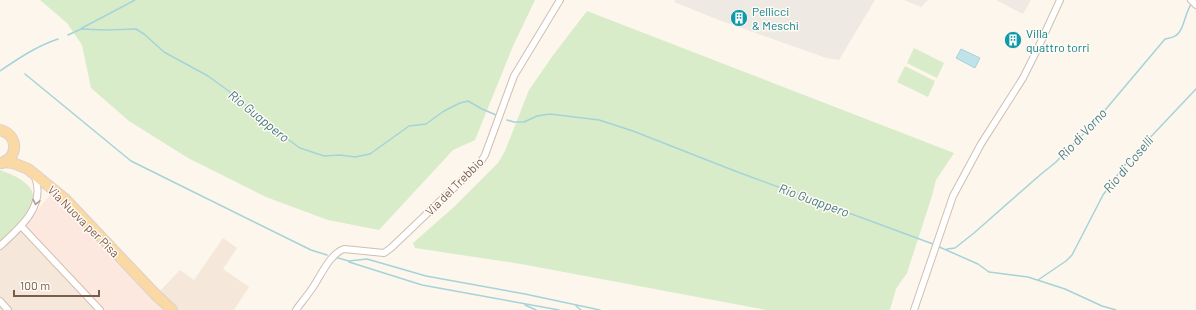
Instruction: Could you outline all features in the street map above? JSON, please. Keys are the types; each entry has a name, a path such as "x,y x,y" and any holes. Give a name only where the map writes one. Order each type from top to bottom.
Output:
{"main road":[{"path":"0,130 10,135 14,141 20,159 31,171"},
{"path":"2,163 12,156 15,147"},
{"path":"2,163 13,163 31,171"},
{"name":"Via Nuova per Pisa","path":"31,171 76,211 170,310"}],"street":[{"name":"Via del Trebbio","path":"296,310 312,290 332,257 338,251 344,249 384,253 392,248 480,162 485,155 514,76 560,0"},
{"path":"914,310 953,196 981,144 1010,100 1037,50 1060,0"},
{"path":"1191,0 1196,4"},
{"path":"0,246 21,226 33,211 37,200 37,182 31,171"},
{"path":"21,226 100,310"},
{"path":"0,301 8,310"}],"shaded area":[{"path":"675,0 875,0 839,60 826,58 719,20 674,2"},
{"path":"904,0 928,0 921,7"},
{"path":"996,0 1031,0 1023,14"},
{"path":"50,195 64,207 162,310 104,310 25,225"},
{"path":"19,231 21,231 96,310 0,310 0,249"},
{"path":"223,238 237,248 223,269 249,287 234,310 172,310 157,294 180,270 194,280"}],"green space":[{"path":"40,0 535,0 513,46 475,140 453,150 379,230 328,220 266,197 188,158 129,121 91,88 82,45 67,23"},
{"path":"587,11 954,153 936,180 907,273 896,289 890,310 766,310 521,264 415,248 413,243 455,206 498,163 505,151 529,90"},
{"path":"914,48 944,63 937,78 907,63"},
{"path":"905,66 935,81 928,97 897,82"},
{"path":"0,170 18,178 29,186 33,195 32,204 27,213 0,245"}],"water":[{"path":"961,49 980,58 975,68 956,58"}],"waterway":[{"path":"82,28 135,0"},
{"name":"Rio di Vorno","path":"947,249 955,248 974,233 1056,162 1095,122 1165,39 1178,34 1192,3"},
{"name":"Rio Guappero","path":"68,35 81,29 136,29 144,34 164,52 208,76 241,100 254,115 300,148 324,156 340,155 355,157 370,154 409,126 426,124 444,111 460,103 468,101 496,115"},
{"name":"Rio Guappero","path":"0,71 35,49 58,39"},
{"path":"25,74 131,161 311,250 327,255"},
{"name":"Rio di Coselli","path":"1038,280 1066,261 1072,255 1103,195 1127,162 1196,89"},
{"name":"Rio Guappero","path":"507,120 524,122 537,116 550,114 599,120 633,131 735,171 933,244"},
{"name":"Rio Guappero","path":"937,246 978,264 989,272 1028,277 1065,289 1102,306 1116,310"},
{"path":"338,258 349,261 367,259 426,276 525,294 600,310"},
{"path":"349,262 422,285 559,310"},
{"path":"525,305 536,310"},
{"path":"576,306 581,310"}],"place":[{"name":"Pellicci & Meschi","path":"739,18"},
{"name":"Villa quattro torri","path":"1013,40"}]}
